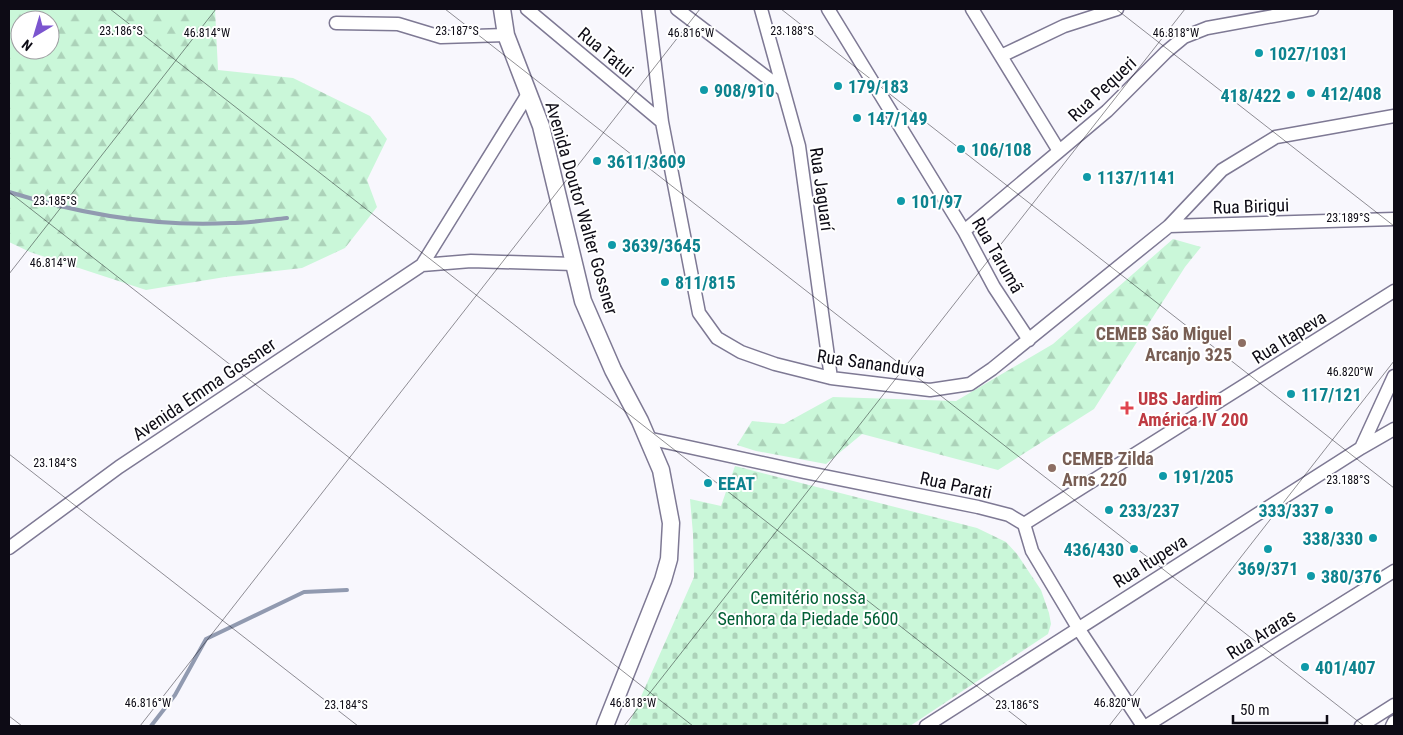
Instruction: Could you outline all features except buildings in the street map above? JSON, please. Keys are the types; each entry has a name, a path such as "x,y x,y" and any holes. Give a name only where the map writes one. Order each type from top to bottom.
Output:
{"main road":[{"name":"Avenida Doutor Walter Gossner","path":"502,9 506,35 541,126 583,301 613,370 662,470 671,523 669,559 663,580 605,726"}],"street":[{"name":"Rua Tatui","path":"526,9 662,122"},
{"name":"Rua Sananduva","path":"648,9 662,122 699,313 718,338 741,352 775,364 832,378 930,390 970,384 992,370 1169,226 1222,170 1276,136 1394,116"},
{"path":"677,9 782,89"},
{"name":"Rua Jaguarí","path":"761,9 798,146 832,378"},
{"name":"Rua Tarumã","path":"828,9 964,231 994,287 1029,340"},
{"path":"972,9 1059,151"},
{"path":"1001,56 1064,26 1117,9"},
{"name":"Rua Pequeri","path":"964,231 1107,111 1184,36 1207,28 1312,9"},
{"path":"336,23 398,24 441,36 506,35"},
{"name":"Avenida Emma Gossner","path":"9,548 119,468 422,265 528,94"},
{"name":"Rua Birigui","path":"1169,226 1394,219"},
{"name":"Avenida Emma Gossner","path":"422,265 471,261 574,264"},
{"name":"Rua Itapeva","path":"1024,524 1394,290"},
{"path":"1361,448 1394,376"},
{"name":"Rua Itupeva","path":"926,726 1361,448 1394,429"},
{"name":"Rua Parati","path":"647,438 978,507 1009,515 1024,524"},
{"path":"1024,524 1032,551 1078,628 1144,726"},
{"name":"Rua Araras","path":"1144,726 1394,571"},
{"path":"1361,726 1394,705"},
{"path":"1392,726 1394,722"}],"green space":[{"path":"10,9 215,9 218,70 293,78 370,116 387,139 367,180 377,207 345,248 302,268 225,277 146,290 30,252 9,242"},
{"path":"1173,239 1201,247 1185,267 1094,409 998,470 862,434 826,464 756,451 737,445 752,421 784,424 833,397 956,401 1053,344"},
{"name":"Cemitério nossa Senhora da Piedade 5600","path":"735,466 977,528 1006,542 1017,554 1041,590 1051,624 1048,634 910,726 628,726 694,577 690,499 721,506"}],"waterway":[{"path":"9,192 90,213 146,221 202,224 287,218"},
{"path":"151,726 175,695 206,639 304,592 347,590"}],"place":[{"name":"1027/1031","path":"1259,53"},
{"name":"179/183","path":"838,86"},
{"name":"908/910","path":"704,90"},
{"name":"412/408","path":"1311,93"},
{"name":"418/422","path":"1291,95"},
{"name":"147/149","path":"857,118"},
{"name":"106/108","path":"961,149"},
{"name":"3611/3609","path":"597,161"},
{"name":"1137/1141","path":"1087,177"},
{"name":"101/97","path":"901,201"},
{"name":"3639/3645","path":"612,245"},
{"name":"811/815","path":"665,282"},
{"name":"CEMEB São Miguel Arcanjo 325","path":"1242,343"},
{"name":"117/121","path":"1291,394"},
{"name":"UBS Jardim América IV 200","path":"1127,408"},
{"name":"CEMEB Zilda Arns 220","path":"1052,468"},
{"name":"191/205","path":"1163,476"},
{"name":"EEAT","path":"708,483"},
{"name":"233/237","path":"1109,510"},
{"name":"333/337","path":"1329,510"},
{"name":"338/330","path":"1373,538"},
{"name":"436/430","path":"1134,549"},
{"name":"369/371","path":"1268,549"},
{"name":"380/376","path":"1311,576"},
{"name":"401/407","path":"1305,667"}]}
